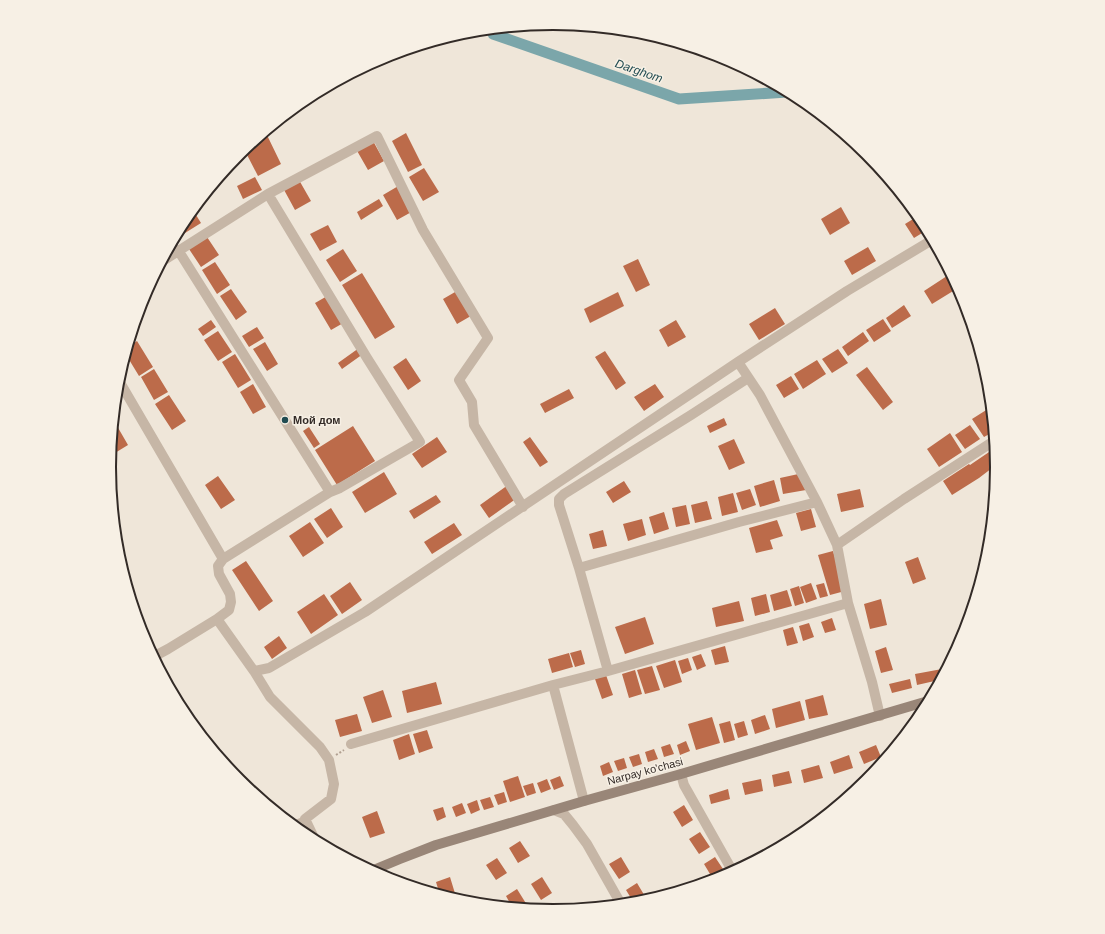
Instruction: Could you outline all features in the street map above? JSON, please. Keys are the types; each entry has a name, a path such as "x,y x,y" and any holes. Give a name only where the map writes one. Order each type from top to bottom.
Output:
{"street":[{"path":"170,255 268,194 377,136 424,230 488,338 459,380 472,402 474,425 523,507"},
{"path":"158,654 217,619 229,610 231,602 230,594 219,574 218,566 223,559 330,492 340,488 420,442 367,358 268,194"},
{"path":"254,671 269,668 365,612 738,362 847,291 927,243"},
{"path":"178,250 330,492"},
{"path":"738,362 760,395 817,502 837,545 848,603 872,682 880,716"},
{"path":"608,671 579,568 559,505 559,499 564,494 748,378"},
{"path":"123,388 223,559"},
{"path":"837,545 904,499 989,444"},
{"path":"579,568 739,522 817,502"},
{"path":"347,747 553,685 608,671 848,603"},
{"path":"217,619 254,671 270,697 320,747 329,760 334,784 331,798 305,819 310,830"},
{"path":"553,685 584,801"},
{"name":"Narpay ko'chasi","path":"378,868 436,846 554,810 920,703"},
{"path":"682,774 684,785 730,866"},
{"path":"554,810 564,814 573,824 587,844 618,899"}],"lane":[{"path":"298,822 305,819"}],"path":[{"path":"333,757 347,747"}],"building":[{"path":"406,133 422,165 408,172 392,141"},
{"path":"267,135 281,164 258,176 247,154"},
{"path":"372,139 384,161 368,170 356,149"},
{"path":"424,168 439,192 423,201 409,177"},
{"path":"255,177 262,190 243,199 237,186"},
{"path":"299,180 311,201 295,210 283,188"},
{"path":"400,185 415,210 397,220 383,195"},
{"path":"379,199 383,206 361,220 357,212"},
{"path":"841,207 850,223 830,235 821,219"},
{"path":"195,215 201,223 182,235 189,224"},
{"path":"913,219 922,233 914,238 905,224"},
{"path":"328,225 337,242 320,251 310,234"},
{"path":"207,237 219,255 201,267 189,249"},
{"path":"868,247 876,261 852,275 844,261"},
{"path":"343,249 357,271 340,282 326,260"},
{"path":"638,259 650,285 636,292 623,266"},
{"path":"215,262 230,285 217,294 202,270"},
{"path":"362,273 395,327 375,339 342,285"},
{"path":"945,277 952,292 932,304 924,291"},
{"path":"462,288 476,313 457,324 443,299"},
{"path":"231,289 247,312 236,320 220,296"},
{"path":"618,292 624,306 590,323 584,309"},
{"path":"329,295 345,322 331,330 315,303"},
{"path":"904,305 911,316 892,328 886,318"},
{"path":"775,308 785,324 759,340 749,324"},
{"path":"883,319 891,331 874,342 866,330"},
{"path":"211,320 216,327 203,336 198,329"},
{"path":"676,320 686,337 668,347 659,330"},
{"path":"257,327 264,338 249,347 242,336"},
{"path":"218,331 232,352 218,361 204,340"},
{"path":"863,332 869,341 848,356 842,347"},
{"path":"137,341 153,367 139,376 129,359 134,343"},
{"path":"265,342 278,364 267,371 253,349"},
{"path":"359,348 363,354 342,369 338,363"},
{"path":"838,349 848,363 832,373 822,359"},
{"path":"605,351 626,383 616,390 595,357"},
{"path":"235,354 251,380 238,388 222,362"},
{"path":"406,358 421,381 408,390 393,367"},
{"path":"817,360 826,374 803,389 794,374"},
{"path":"867,367 893,402 883,410 856,375"},
{"path":"154,369 168,392 154,400 141,377"},
{"path":"791,376 799,389 784,398 776,385"},
{"path":"253,384 266,407 253,414 240,392"},
{"path":"655,384 664,397 644,411 634,397"},
{"path":"569,389 574,398 545,413 540,404"},
{"path":"169,395 186,421 172,430 155,404"},
{"path":"986,410 989,434 984,437 972,419"},
{"path":"724,418 727,425 710,433 707,426"},
{"path":"970,425 980,439 965,449 955,435"},
{"path":"117,426 128,445 116,452"},
{"path":"353,426 375,461 337,485 315,450"},
{"path":"309,427 320,444 314,448 303,431"},
{"path":"950,433 962,452 939,467 927,449"},
{"path":"437,437 447,452 422,468 412,454"},
{"path":"530,437 548,462 540,467 523,442"},
{"path":"734,439 745,463 729,470 718,446"},
{"path":"989,452 990,470 952,495 943,481 969,464 970,465"},
{"path":"384,472 397,494 365,513 352,492"},
{"path":"803,473 806,490 783,494 780,478"},
{"path":"218,476 235,500 221,509 205,485"},
{"path":"774,480 780,501 760,507 754,486"},
{"path":"624,481 631,492 613,503 606,492"},
{"path":"508,485 517,498 489,518 480,505"},
{"path":"750,489 756,505 742,510 736,493"},
{"path":"860,489 864,507 841,512 837,494"},
{"path":"733,493 738,512 722,516 718,497"},
{"path":"436,495 441,502 414,519 409,511"},
{"path":"707,501 712,519 695,523 691,505"},
{"path":"686,505 690,524 676,527 672,508"},
{"path":"331,508 343,527 327,538 314,519"},
{"path":"811,509 816,527 801,531 796,513"},
{"path":"664,512 669,529 654,534 649,517"},
{"path":"642,519 646,535 628,541 623,524"},
{"path":"777,520 783,536 770,540 773,549 756,553 749,528"},
{"path":"310,522 324,543 303,557 289,536"},
{"path":"454,523 462,535 432,554 424,542"},
{"path":"603,530 607,546 593,549 589,534"},
{"path":"833,551 845,591 830,595 818,555"},
{"path":"918,557 926,579 913,584 905,562"},
{"path":"246,561 273,601 259,611 232,570"},
{"path":"350,582 362,600 342,614 330,596"},
{"path":"811,583 817,599 806,603 800,587"},
{"path":"824,583 828,596 820,598 816,585"},
{"path":"799,586 804,603 795,606 790,589"},
{"path":"787,590 792,606 774,611 770,595"},
{"path":"324,594 338,615 311,634 297,612"},
{"path":"766,594 770,612 755,616 751,598"},
{"path":"881,599 887,625 870,629 864,604"},
{"path":"739,601 744,621 716,627 712,608"},
{"path":"645,617 654,644 625,654 615,627"},
{"path":"832,618 836,630 825,633 821,622"},
{"path":"809,623 814,637 803,641 799,626"},
{"path":"793,627 798,643 787,646 783,630"},
{"path":"279,636 287,648 272,659 264,647"},
{"path":"725,646 729,662 715,665 711,650"},
{"path":"886,647 893,670 881,673 875,651"},
{"path":"581,650 585,664 575,667 570,653"},
{"path":"569,653 573,667 552,673 548,659"},
{"path":"701,654 706,666 697,670 692,657"},
{"path":"688,658 692,670 682,674 678,661"},
{"path":"675,660 682,682 664,688 656,666"},
{"path":"652,666 660,690 645,694 637,670"},
{"path":"635,670 642,694 629,698 622,674"},
{"path":"939,670 933,681 917,685 915,674"},
{"path":"606,675 613,695 602,699 595,679"},
{"path":"910,679 912,688 892,693 889,684"},
{"path":"436,682 442,704 407,713 402,691"},
{"path":"383,690 392,717 372,723 363,697"},
{"path":"823,695 828,715 809,719 805,700"},
{"path":"800,701 805,720 776,728 772,709"},
{"path":"357,714 362,731 340,737 335,720"},
{"path":"765,715 770,729 755,734 751,720"},
{"path":"712,717 720,743 696,750 688,724"},
{"path":"730,721 735,740 724,743 719,724"},
{"path":"744,721 748,735 738,738 734,724"},
{"path":"427,730 433,748 419,753 413,734"},
{"path":"409,734 415,754 399,760 393,740"},
{"path":"686,741 690,751 680,755 677,745"},
{"path":"670,744 674,754 664,757 661,747"},
{"path":"876,745 880,756 878,758 864,764 859,752"},
{"path":"654,749 658,759 648,762 645,752"},
{"path":"639,754 642,764 633,767 629,757"},
{"path":"849,755 853,768 834,774 830,762"},
{"path":"624,758 627,768 618,771 614,761"},
{"path":"609,762 613,772 603,776 600,766"},
{"path":"819,765 823,778 804,783 801,770"},
{"path":"789,771 792,783 774,787 772,775"},
{"path":"518,776 525,797 510,802 503,781"},
{"path":"560,776 564,786 554,790 550,780"},
{"path":"547,779 551,789 541,793 537,783"},
{"path":"761,779 763,791 745,795 742,783"},
{"path":"533,783 536,793 527,796 523,786"},
{"path":"728,789 730,799 711,804 709,795"},
{"path":"504,792 507,802 498,805 494,795"},
{"path":"490,797 494,807 484,810 480,800"},
{"path":"477,800 480,810 471,814 467,804"},
{"path":"462,803 466,813 456,817 452,807"},
{"path":"684,805 693,820 682,827 673,812"},
{"path":"443,807 446,817 437,821 433,810"},
{"path":"377,811 385,833 370,838 362,817"},
{"path":"700,832 710,847 699,854 689,839"},
{"path":"520,841 530,856 518,863 509,848"},
{"path":"621,857 630,872 619,879 609,864"},
{"path":"715,857 723,869 710,875 704,864"},
{"path":"497,858 507,873 496,880 486,865"},
{"path":"450,877 455,893 438,889 436,882"},
{"path":"542,877 552,893 541,900 531,884"},
{"path":"637,883 644,895 630,897 626,890"},
{"path":"517,889 526,903 509,901 506,896"}],"waterway":[{"name":"Darghоm","path":"494,34 679,99 777,93"}],"place":[{"name":"Мой дом","path":"285,420"}]}
